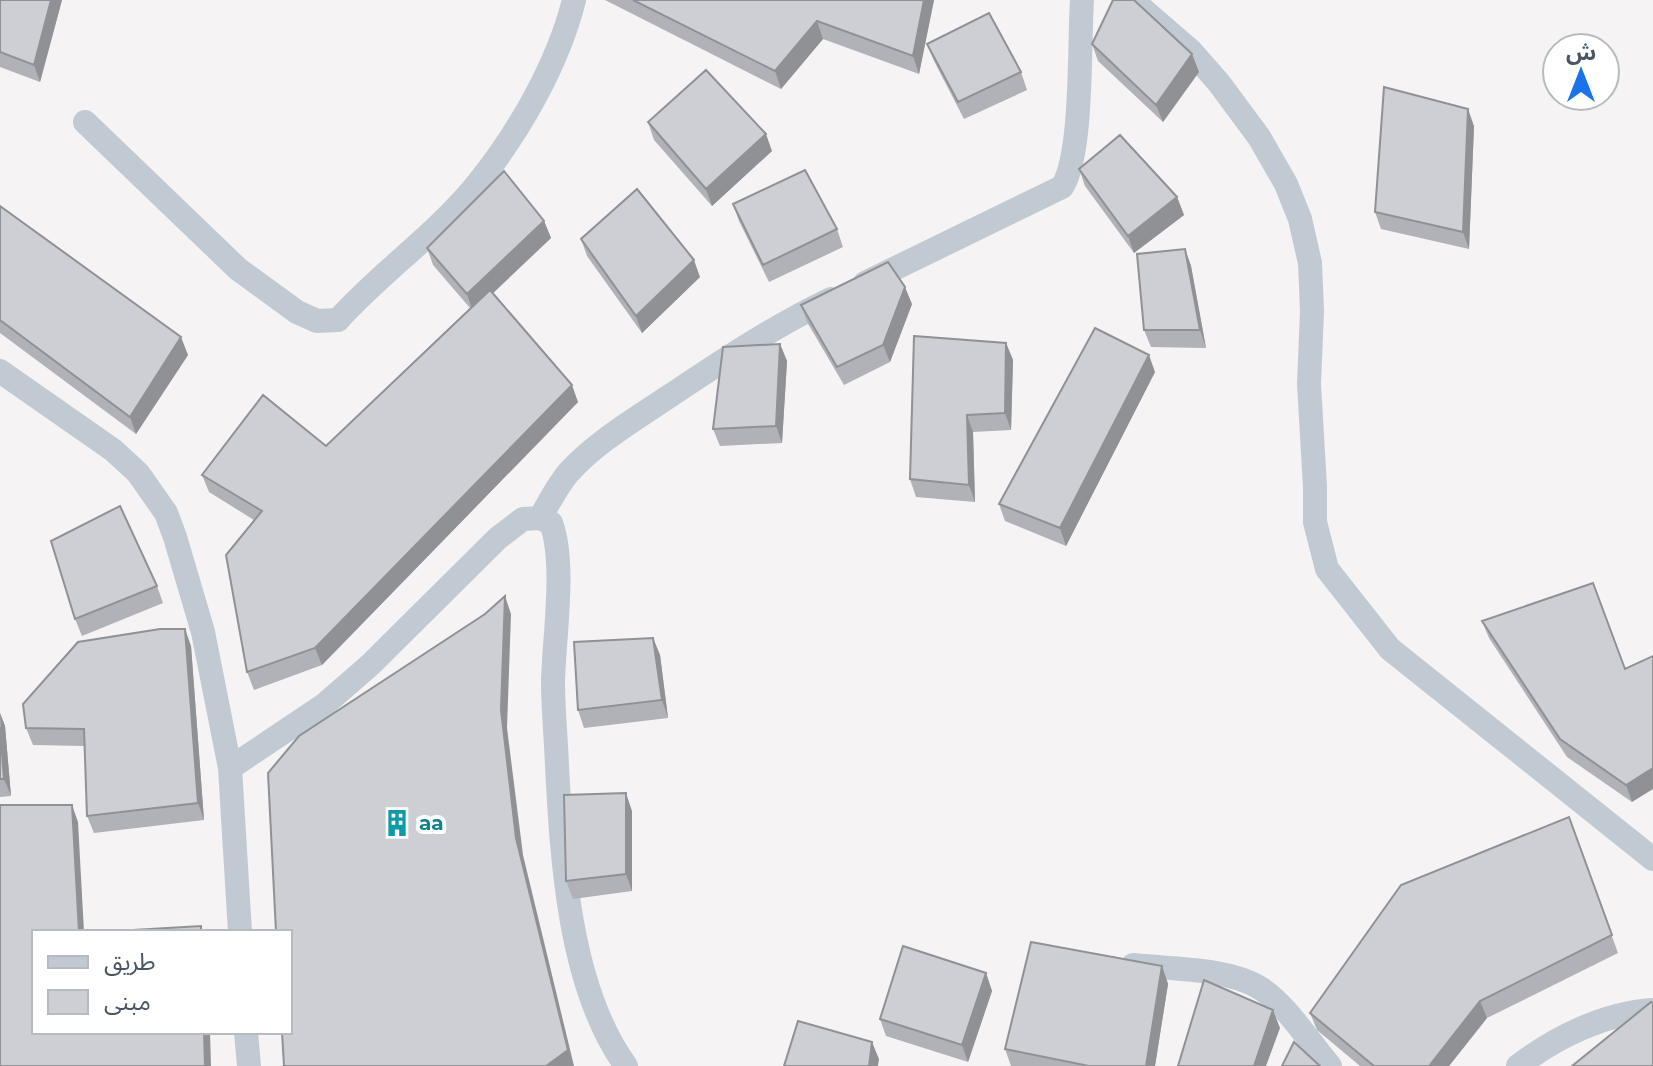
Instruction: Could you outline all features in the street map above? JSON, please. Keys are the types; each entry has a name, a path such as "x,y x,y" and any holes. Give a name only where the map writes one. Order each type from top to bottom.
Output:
{"street":[{"path":"85,122 238,269 297,312 317,321 338,320 477,184 529,110 574,0"},
{"path":"540,518 567,474 589,453 709,369 805,312 1062,187 1068,178 1075,145 1082,0"},
{"path":"1132,0 1190,50 1219,83 1259,137 1286,184 1300,219 1311,279 1309,384 1315,522 1327,569 1390,649 1653,859"},
{"path":"0,371 113,450 138,473 166,513 203,632 230,768 240,930"},
{"path":"230,768 324,705 359,675 498,538 523,519 540,518 551,523 555,546 557,620 553,681 558,792 569,911 597,1008 626,1066"},
{"path":"1133,965 1232,977 1260,988 1282,1008 1330,1066"},
{"path":"1518,1066 1543,1048 1585,1027 1631,1012 1653,1010"},
{"path":"246,1034 249,1066"}],"building":[{"path":"0,0 51,0 34,65 0,52"},
{"path":"633,0 924,0 913,56 817,21 775,71"},
{"path":"1113,0 1134,0 1192,54 1156,105 1092,44"},
{"path":"989,13 1021,72 958,102 927,44"},
{"path":"706,70 766,134 706,189 648,122"},
{"path":"1384,87 1468,109 1463,232 1375,212"},
{"path":"1120,135 1177,197 1128,236 1079,169"},
{"path":"805,170 837,229 763,265 733,204"},
{"path":"504,171 544,221 467,294 427,248"},
{"path":"637,189 694,260 636,316 581,239"},
{"path":"0,206 181,337 130,417 0,320"},
{"path":"1185,249 1200,330 1144,330 1137,254"},
{"path":"888,262 905,287 883,345 837,367 801,305"},
{"path":"490,290 572,385 315,648 247,672 226,555 262,511 202,475 263,395 326,446"},
{"path":"1095,328 1149,355 1060,528 999,504"},
{"path":"914,336 1006,343 1005,413 967,415 969,485 910,479"},
{"path":"780,344 776,426 713,429 723,347"},
{"path":"120,506 157,586 75,619 51,541"},
{"path":"1593,583 1625,669 1653,656 1653,768 1626,785 1560,739 1482,621"},
{"name":"aa","path":"505,596 501,710 516,838 568,1050 546,1066 284,1066 282,1034 292,1034 292,930 276,930 268,773 299,736 485,614"},
{"path":"160,629 185,629 198,803 87,816 84,729 26,728 23,704 78,642"},
{"path":"653,638 662,700 578,710 574,642"},
{"path":"0,727 4,779 0,779"},
{"path":"626,793 626,874 566,881 564,795"},
{"path":"0,805 72,805 79,930 32,930 32,1034 204,1034 205,1066 0,1066"},
{"path":"1569,817 1612,935 1480,1001 1429,1066 1374,1066 1310,1013 1401,885"},
{"path":"201,926 201,930 132,930"},
{"path":"1031,942 1162,966 1146,1066 1089,1066 1005,1049"},
{"path":"903,946 986,973 962,1045 880,1019"},
{"path":"1204,980 1273,1010 1254,1066 1178,1066"},
{"path":"1651,1002 1653,1066 1572,1066"},
{"path":"798,1021 872,1042 869,1066 784,1066"},
{"path":"1294,1042 1320,1066 1282,1066"}],"place":[{"name":"aa","path":"397,823"}]}
